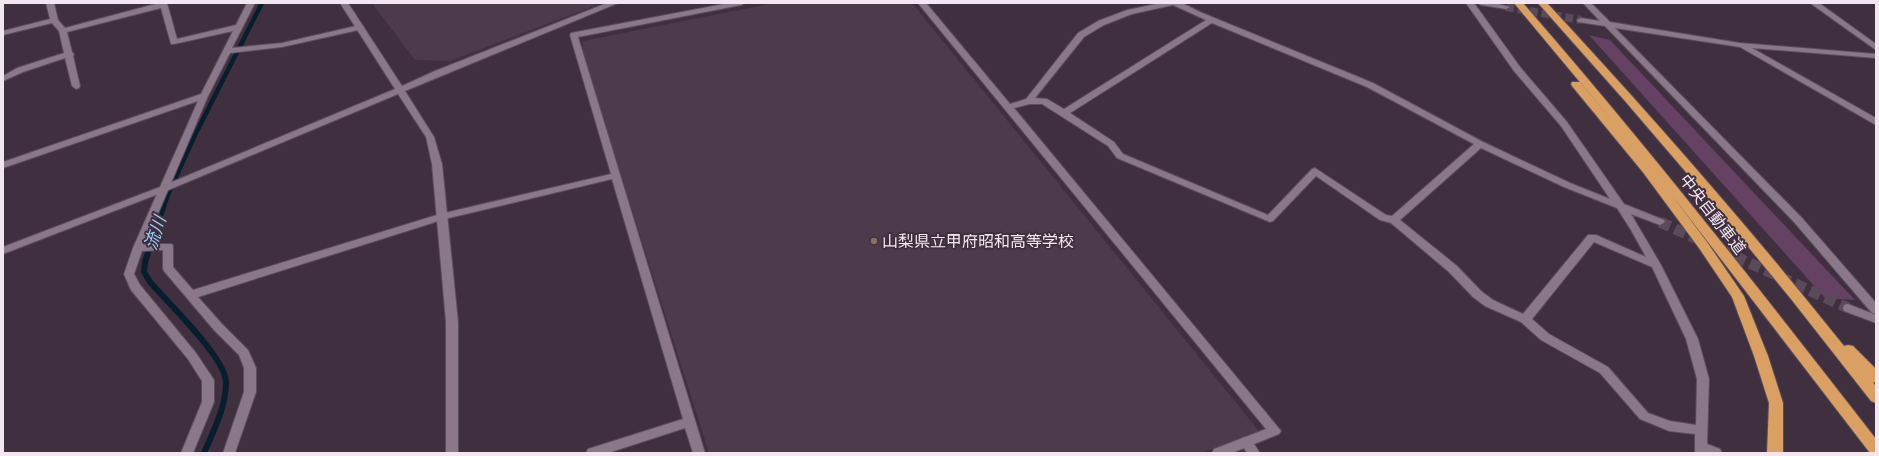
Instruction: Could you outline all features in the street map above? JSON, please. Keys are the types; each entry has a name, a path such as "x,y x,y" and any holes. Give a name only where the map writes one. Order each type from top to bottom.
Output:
{"highway":[{"name":"中央自動車道","path":"1518,3 1695,215 1876,450"},
{"name":"中央自動車道","path":"1542,3 1639,111 1813,316 1876,397"},
{"path":"1545,34 1550,52 1646,169 1703,245 1738,296 1776,403 1775,453"},
{"path":"1813,316 1876,378"}],"street":[{"path":"50,3 54,20 63,31 70,54 76,86"},
{"path":"187,453 208,402 208,380 192,356 135,288 129,274 138,248 204,96 251,3"},
{"path":"344,3 430,137 437,164 452,322 452,453"},
{"path":"3,252 163,189 360,108 399,90 614,3"},
{"path":"699,453 574,35 741,3"},
{"path":"922,3 1275,431 1218,453"},
{"path":"1029,101 1081,35 1101,23 1130,12 1171,3"},
{"path":"1176,3 1212,20 1370,85 1480,144 1566,185 1660,222"},
{"path":"1470,3 1517,69 1564,124 1636,229 1656,265 1692,339 1703,379 1703,411 1700,430 1701,450 1716,453"},
{"path":"1481,3 1506,7"},
{"path":"1587,3 1798,220 1876,310"},
{"path":"1814,3 1876,48"},
{"path":"63,31 163,4 174,42 239,27"},
{"path":"3,33 54,20"},
{"path":"1064,113 1212,20"},
{"path":"1581,20 1740,45 1876,56"},
{"path":"227,51 282,45 360,27"},
{"path":"1740,45 1876,122"},
{"path":"3,79 20,70 70,54"},
{"path":"3,165 204,96"},
{"path":"1009,107 1029,101 1044,101 1112,144 1120,156 1270,219 1315,171 1383,218 1394,220 1453,269 1477,294 1489,303 1525,319 1545,337 1604,370 1644,416 1669,426 1700,430"},
{"path":"1394,220 1480,144"},
{"path":"191,295 443,216 615,176"},
{"path":"1525,319 1592,237 1656,265"},
{"path":"138,248 168,246 168,268 244,353 250,368 250,392 229,453"},
{"path":"1848,308 1876,319"},
{"path":"592,453 689,422"},
{"path":"1246,442 1254,453"}],"shaded area":[{"path":"372,3 602,3 450,61 415,60"},
{"name":"山梨県立甲府昭和高等学校","path":"774,3 912,3 1259,431 1202,453 709,453 582,52 583,41"},
{"path":"1589,35 1610,40 1855,300 1825,298"}],"waterway":[{"name":"流川","path":"166,199 195,135 262,3"},
{"name":"流川","path":"166,198 145,262 144,272 150,282 182,316 207,346 224,373 226,383 224,401 204,453"}],"tunnel":[{"path":"1506,7 1581,20"},
{"path":"1660,222 1848,308"}],"place":[{"name":"山梨県立甲府昭和高等学校","path":"874,241"}]}
